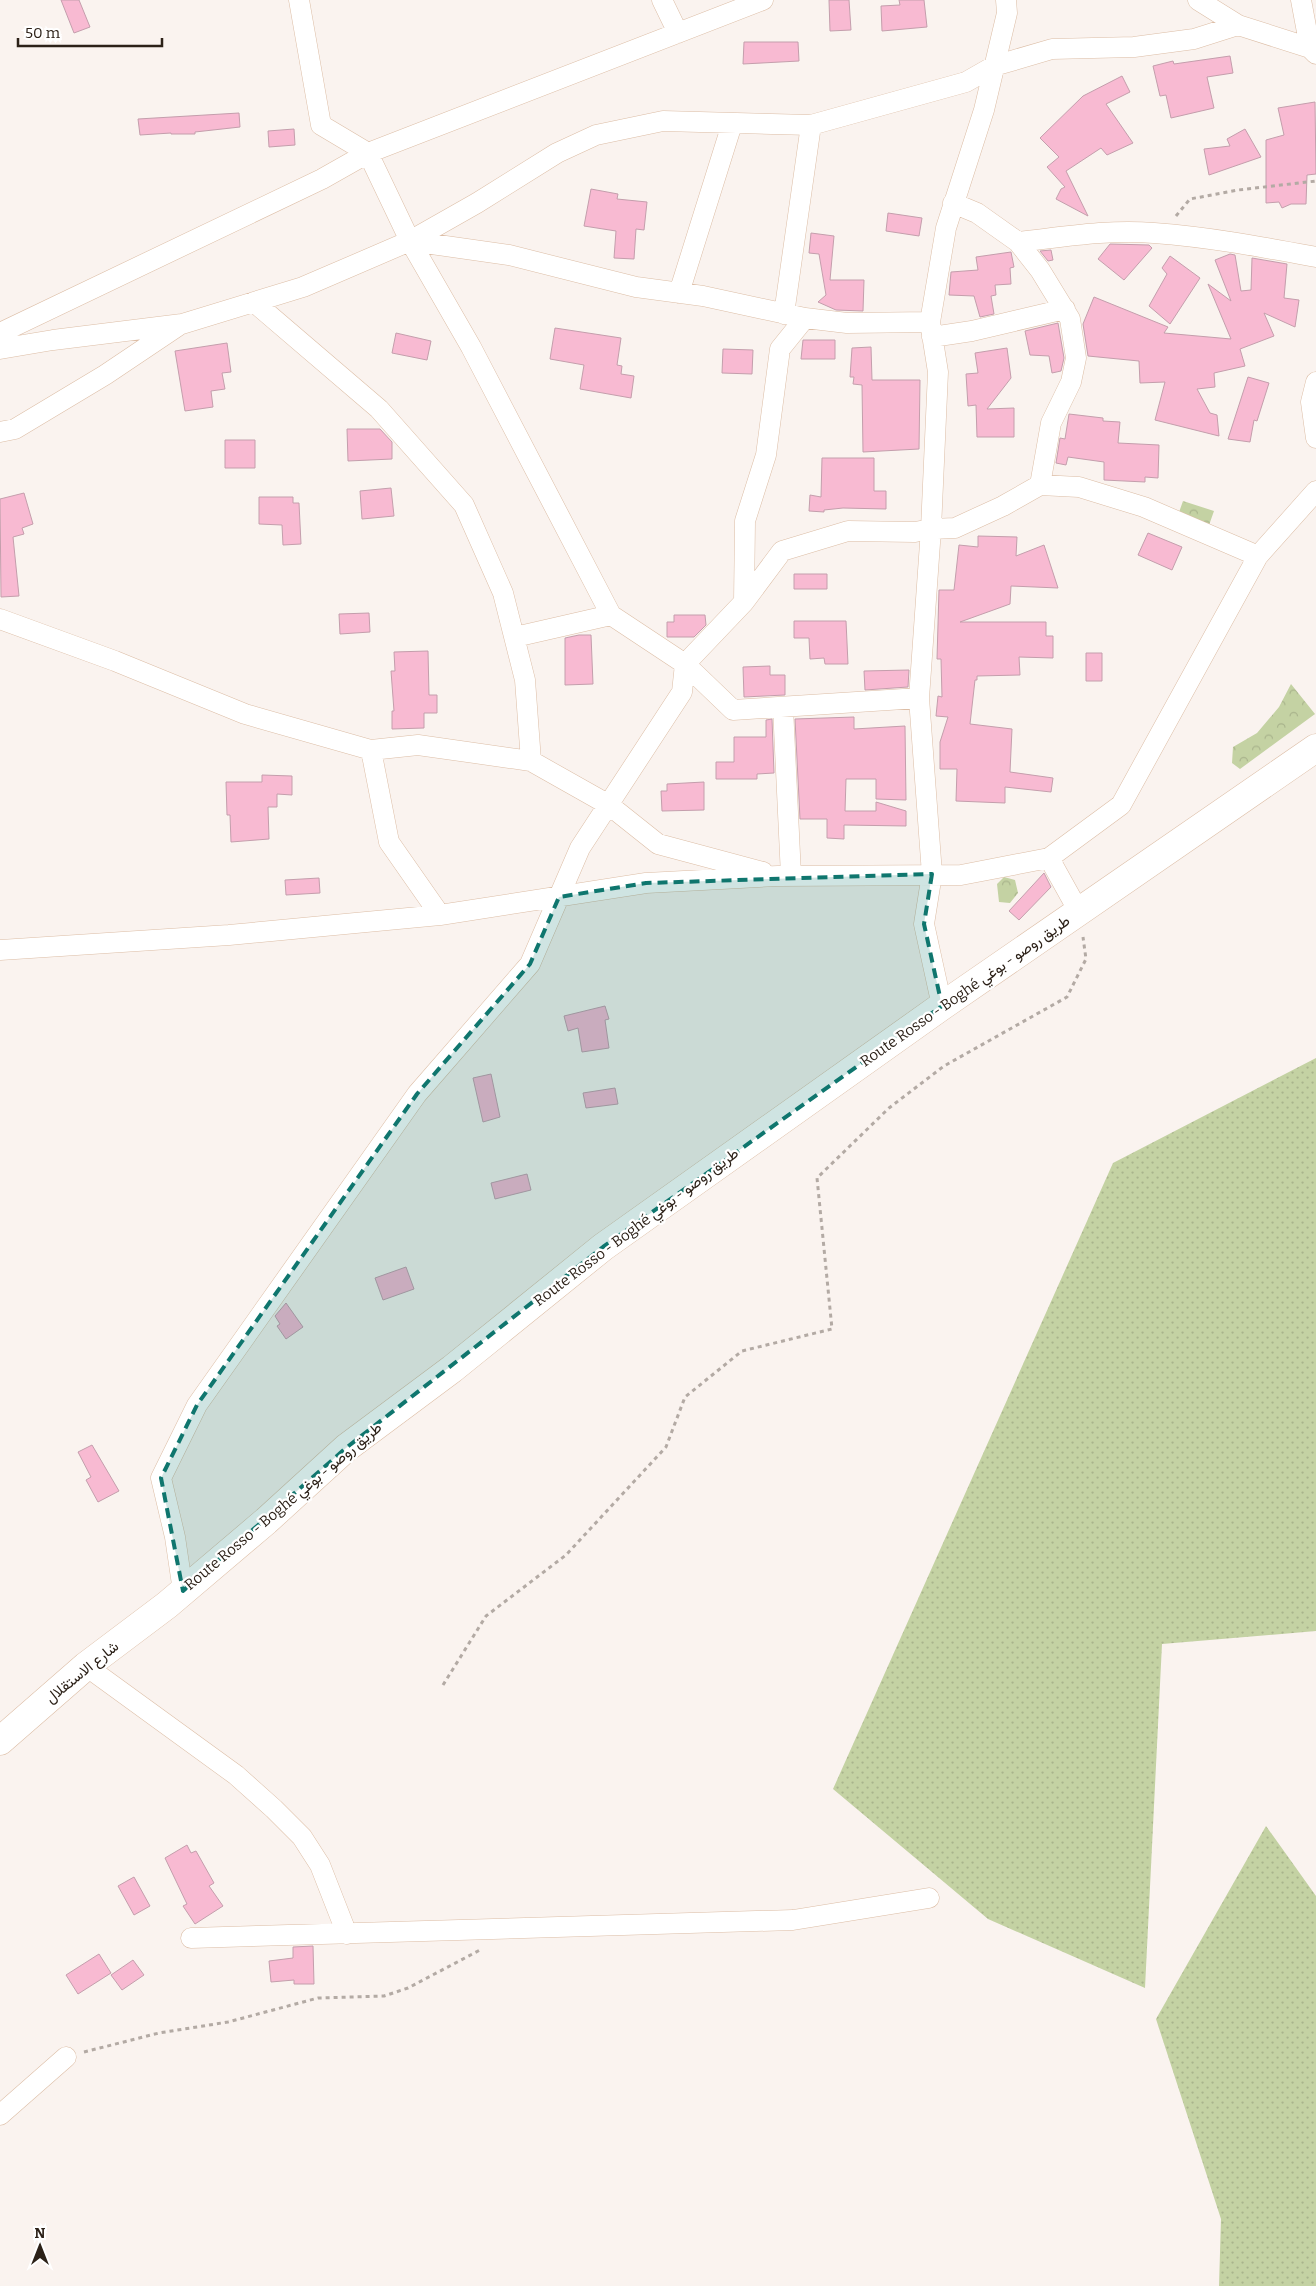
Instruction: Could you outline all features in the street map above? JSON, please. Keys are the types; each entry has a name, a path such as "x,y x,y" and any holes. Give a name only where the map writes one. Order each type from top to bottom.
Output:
{"highway":[{"name":"Route Rosso - Boghé طريق روصو - بوغي","path":"175,1598 266,1521 346,1448 452,1369 603,1247 942,1006 1316,748"},
{"name":"شارع الاستقلال","path":"1,1739 86,1666 175,1598"}],"street":[{"path":"299,0 321,125 368,153 410,241 471,347 611,615 685,664 733,710 919,698"},
{"path":"662,0 678,33"},
{"path":"0,334 322,179 368,153 763,0"},
{"path":"942,1006 924,924 932,874 919,698 931,529 938,372 931,330 946,228 984,110 1007,13 1006,0"},
{"path":"1198,0 1238,25 1313,51"},
{"path":"1301,0 1313,51"},
{"path":"0,349 53,340 182,324 303,287 410,241 477,203 558,153 596,135 664,121 732,124 810,124 966,82 994,66 1052,49 1134,47 1194,39 1238,25"},
{"path":"679,293 732,124"},
{"path":"784,314 810,124"},
{"path":"953,203 978,213 1018,242 1070,319 1076,358 1071,382 1051,423 1040,485"},
{"path":"1018,242 1104,232 1160,234 1243,244 1316,257"},
{"path":"410,241 509,255 636,287 679,293 805,318 847,323 931,330 989,327 1065,309"},
{"path":"254,302 379,409 464,505 503,593 515,637 525,680 531,761"},
{"path":"744,602 745,521 766,455 780,349 805,318"},
{"path":"0,432 15,429 105,375 182,324"},
{"path":"1316,382 1311,402 1316,438"},
{"path":"175,1598 161,1478 197,1405 417,1094 530,964 580,848 682,692 685,664 744,602 782,551 848,531 915,532 955,528 1003,506 1040,485 1079,488 1144,507 1258,556"},
{"path":"0,950 229,935 440,915 646,882 784,876 961,875 1049,858 1122,805 1258,556 1316,491"},
{"path":"515,637 611,615"},
{"path":"0,619 114,660 245,714 371,750 418,745 531,761 609,805 658,844 784,876"},
{"path":"783,707 784,876"},
{"path":"371,750 389,842 440,915"},
{"name":"Route Rosso - Boghé طريق روصو - بوغي","path":"1049,858 1079,912"},
{"path":"86,1666 236,1774 274,1808 302,1837 320,1865 347,1934"},
{"path":"191,1938 793,1920 929,1898"},
{"path":"0,2114 66,2057"}],"path":[{"path":"1160,234 1190,200 1238,190 1316,181"},
{"path":"443,1685 486,1616 566,1555 666,1447 685,1397 742,1351 832,1329 817,1178 889,1108 944,1066 1067,996 1086,959 1079,912"},
{"path":"66,2057 159,2033 228,2022 318,1998 384,1996 408,1988 485,1947"}],"highlighted area":[{"path":"932,874 924,924 942,1006 603,1247 346,1448 183,1591 161,1478 197,1405 417,1094 530,964 559,897 646,883"}],"green space":[{"path":"1183,501 1214,511 1208,528 1177,518"},
{"path":"1291,684 1315,714 1240,769 1232,763 1233,747 1257,733 1279,707"},
{"path":"1004,877 1015,880 1018,893 1010,903 999,902 997,884"},
{"path":"1316,1058 1316,1631 1162,1644 1145,1988 988,1919 833,1789 1113,1163"},
{"path":"1266,1826 1316,1896 1316,2286 1219,2286 1221,2219 1156,2019"}],"building":[{"path":"61,0 79,0 90,27 74,33"},
{"path":"829,0 849,0 851,30 830,31"},
{"path":"899,0 924,0 927,27 882,31 881,6 900,5"},
{"path":"744,42 798,42 799,61 743,64"},
{"path":"1230,56 1233,73 1207,77 1214,108 1171,118 1166,95 1160,96 1153,66 1173,61 1174,64"},
{"path":"1122,76 1130,92 1106,104 1133,143 1107,155 1101,148 1066,171 1088,216 1056,199 1061,189 1065,187 1047,167 1059,157 1040,138 1083,96"},
{"path":"1315,102 1316,174 1307,175 1306,204 1291,204 1282,208 1279,202 1266,203 1266,140 1284,135 1278,108"},
{"path":"239,113 240,127 195,132 195,134 140,135 138,119"},
{"path":"294,129 295,145 269,147 268,131"},
{"path":"1245,129 1261,157 1209,175 1204,149 1230,146 1227,139"},
{"path":"591,189 618,194 617,199 647,202 644,230 636,229 634,259 614,258 616,231 584,226"},
{"path":"888,213 922,218 919,236 886,231"},
{"path":"811,233 834,236 830,280 864,280 863,311 836,310 818,302 826,295 819,254 809,253"},
{"path":"1110,244 1149,245 1152,248 1124,280 1098,259"},
{"path":"1051,250 1053,260 1048,261 1040,251"},
{"path":"1011,252 1014,267 1010,268 1011,284 995,285 996,295 991,296 994,314 980,317 974,296 949,295 951,272 978,270 976,257"},
{"path":"1230,254 1235,255 1241,291 1251,290 1252,258 1287,264 1284,298 1299,300 1295,327 1264,313 1274,336 1240,349 1245,366 1214,373 1215,387 1197,389 1210,413 1217,415 1219,436 1155,420 1165,382 1140,383 1139,361 1088,356 1083,324 1094,297 1168,327 1164,333 1231,339 1208,284 1231,301 1215,260"},
{"path":"1170,256 1200,278 1170,324 1149,306 1167,274 1162,268"},
{"path":"1058,323 1064,358 1061,371 1052,373 1049,356 1030,355 1025,331"},
{"path":"555,328 621,338 617,365 622,366 621,374 634,376 631,398 580,389 584,365 550,359"},
{"path":"396,333 431,341 427,360 392,353"},
{"path":"803,340 835,340 835,359 801,359"},
{"path":"227,343 231,372 222,373 225,389 211,391 213,407 185,411 175,351"},
{"path":"871,347 872,380 920,380 919,449 863,452 862,385 853,384 854,377 850,377 852,348"},
{"path":"1007,348 1011,378 987,409 1014,408 1014,437 977,437 976,405 968,406 966,374 978,373 975,353"},
{"path":"723,349 753,350 752,374 722,373"},
{"path":"1248,377 1269,383 1257,421 1254,420 1250,442 1228,439"},
{"path":"1069,414 1103,418 1103,421 1120,422 1118,443 1159,445 1158,478 1145,477 1145,482 1104,480 1104,462 1068,457 1066,465 1056,463 1060,438 1065,439"},
{"path":"347,429 380,429 392,442 392,459 348,461"},
{"path":"225,440 255,440 255,468 225,468"},
{"path":"822,458 874,458 874,491 886,491 886,509 843,508 824,510 824,512 809,511 810,495 821,497"},
{"path":"391,488 394,516 362,519 360,491"},
{"path":"24,493 33,524 22,528 24,534 13,537 19,596 1,597 0,499"},
{"path":"259,497 293,497 293,503 299,503 301,544 283,545 282,525 259,524"},
{"path":"1148,533 1182,547 1172,570 1138,555"},
{"path":"978,536 1017,537 1016,556 1044,545 1058,588 1011,586 1010,604 960,622 1046,622 1046,636 1053,636 1053,658 1019,657 1020,675 977,676 977,680 975,680 970,724 1012,729 1010,772 1053,778 1051,792 1005,787 1005,803 956,801 957,769 940,769 940,742 948,717 936,716 938,696 942,697 941,659 937,659 939,590 954,590 959,545 978,547"},
{"path":"794,574 827,574 827,589 794,589"},
{"path":"369,613 370,632 340,634 339,614"},
{"path":"674,615 705,615 706,625 694,637 667,637 667,622 674,622"},
{"path":"794,621 846,621 848,664 825,664 824,658 810,659 809,638 794,638"},
{"path":"591,635 593,684 565,685 565,638"},
{"path":"428,651 429,695 437,695 437,713 424,713 424,728 392,729 392,711 394,711 391,671 395,671 394,652"},
{"path":"1086,653 1102,653 1102,681 1086,681"},
{"path":"770,666 770,675 785,675 785,695 744,697 743,667"},
{"path":"909,670 908,687 865,690 864,671"},
{"path":"854,717 854,729 905,726 906,800 876,799 876,779 846,779 845,811 876,811 876,802 906,811 906,826 844,825 844,839 827,838 827,819 800,819 795,719"},
{"path":"772,719 774,773 757,774 757,779 716,779 716,762 734,762 734,737 766,737 766,720"},
{"path":"262,775 292,776 292,795 277,794 277,807 268,807 269,839 231,842 230,815 227,815 226,782 262,782"},
{"path":"704,782 704,810 662,811 661,791 667,791 667,784"},
{"path":"1044,873 1051,887 1019,920 1009,911"},
{"path":"319,878 320,893 286,895 285,880"},
{"path":"605,1006 609,1019 605,1020 609,1048 582,1052 578,1028 568,1031 564,1016"},
{"path":"491,1074 500,1117 483,1122 473,1078"},
{"path":"615,1088 618,1104 586,1108 583,1093"},
{"path":"527,1174 531,1190 495,1199 491,1183"},
{"path":"406,1267 414,1289 383,1300 375,1278"},
{"path":"286,1303 303,1327 286,1339 277,1326 280,1324 275,1316"},
{"path":"92,1445 119,1491 98,1502 86,1480 91,1477 78,1452"},
{"path":"187,1845 191,1853 196,1851 214,1883 209,1886 223,1906 195,1924 183,1906 187,1904 165,1858"},
{"path":"134,1877 150,1906 134,1915 118,1886"},
{"path":"313,1946 314,1984 294,1984 294,1980 271,1982 269,1961 293,1958 293,1947"},
{"path":"99,1954 111,1973 78,1994 66,1975"},
{"path":"133,1960 144,1975 122,1990 111,1975"}]}
